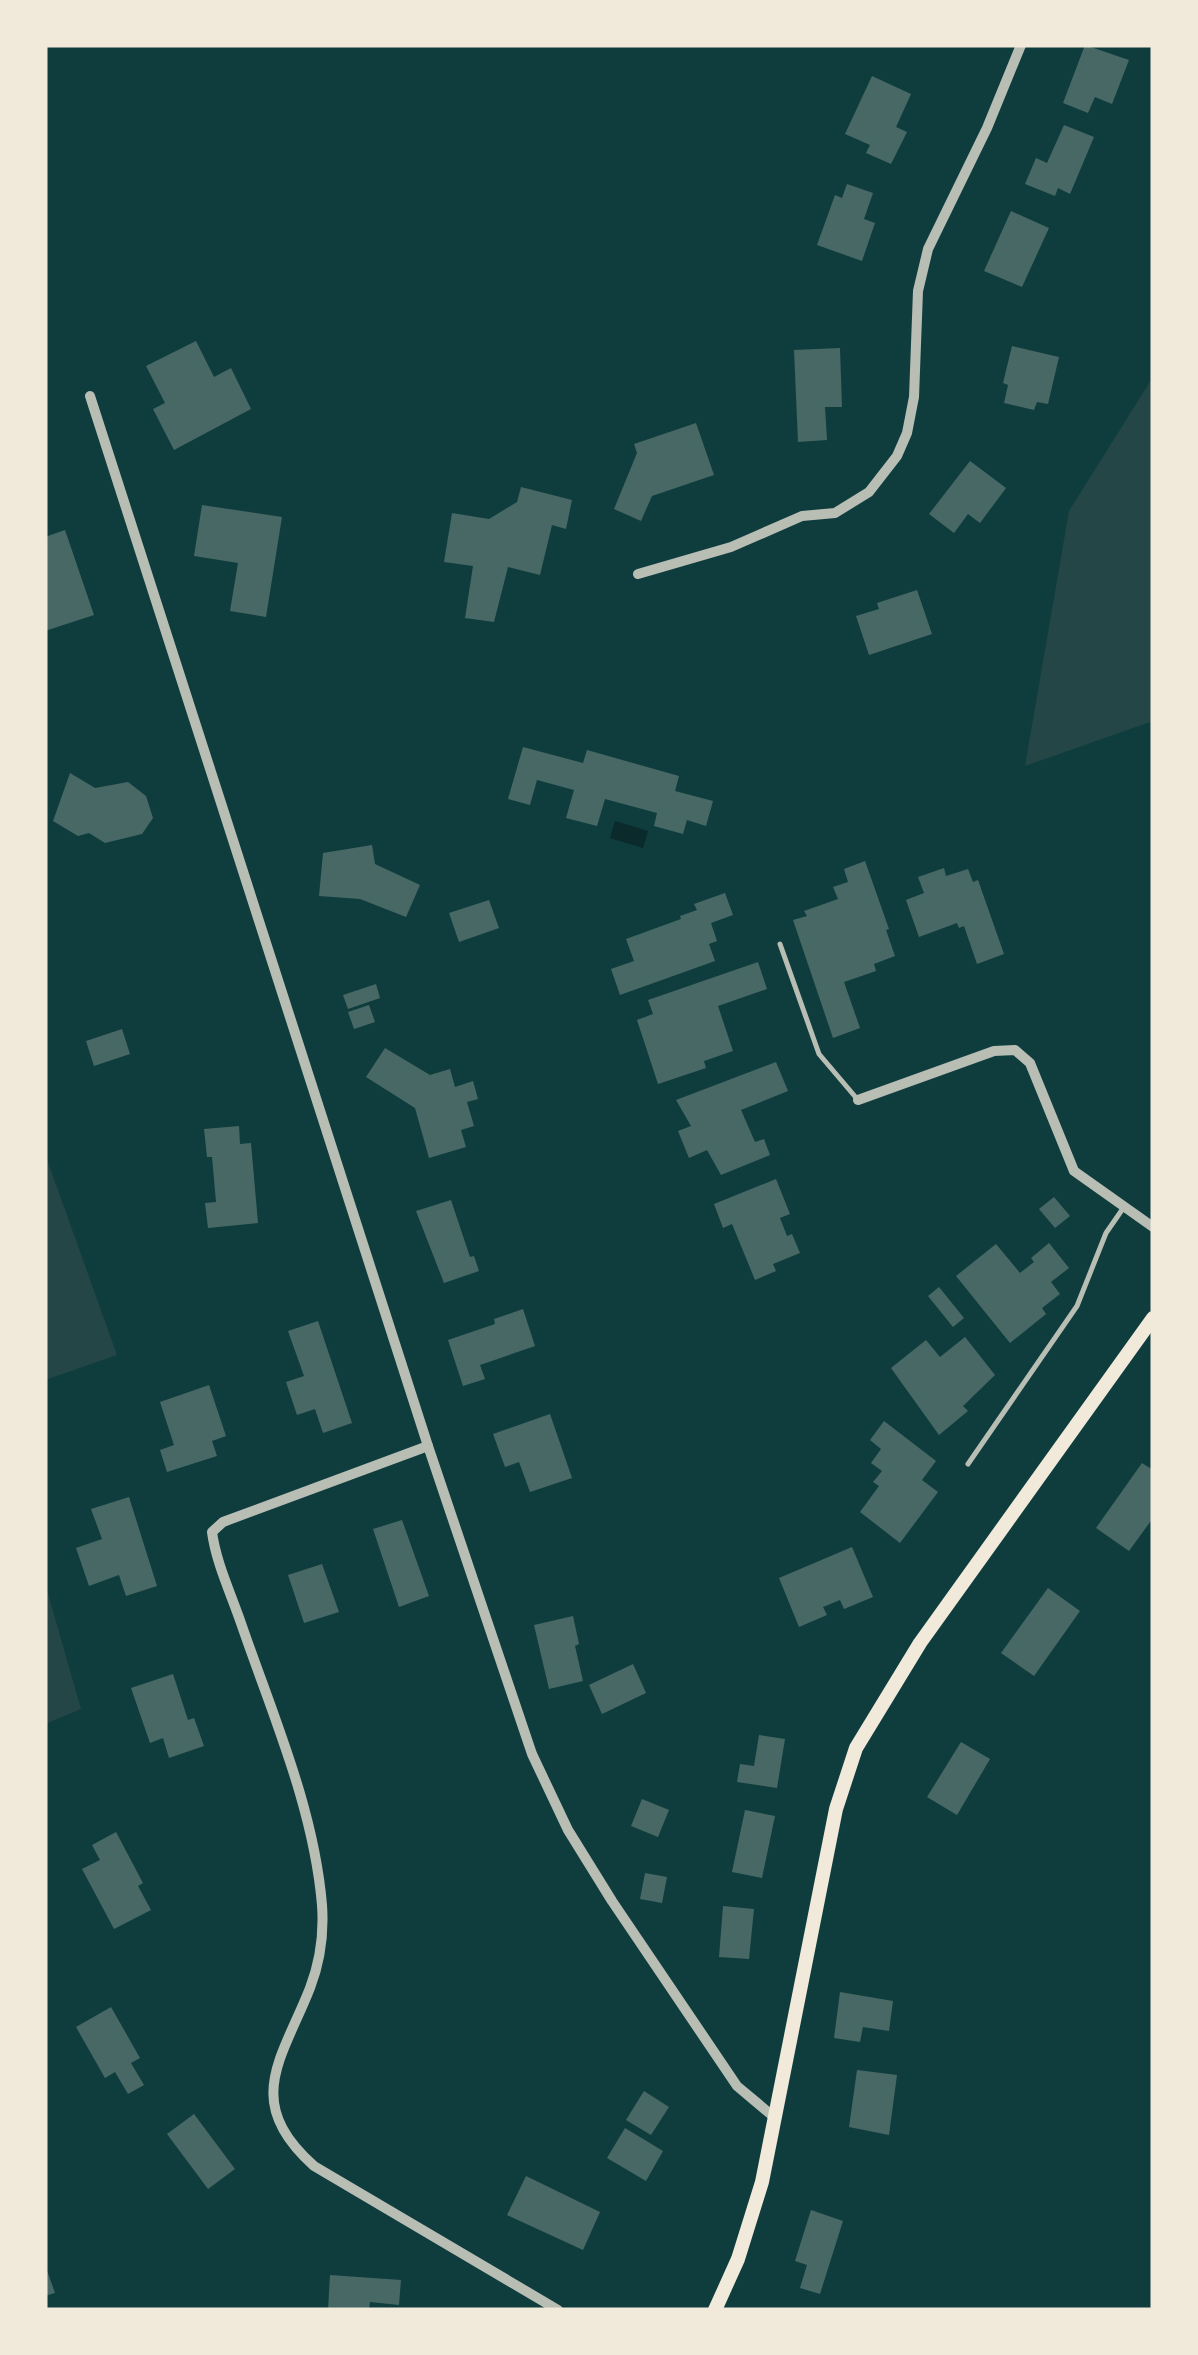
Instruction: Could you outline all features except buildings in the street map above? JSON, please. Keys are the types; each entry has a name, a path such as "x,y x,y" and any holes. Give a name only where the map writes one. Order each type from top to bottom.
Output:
{"main road":[{"path":"716,2310 750,2224 836,1809 856,1748 920,1643 1153,1318"}],"street":[{"path":"638,574 731,547 802,516 835,513 869,492 898,456 914,397 915,323 928,248 987,128 1020,45"},
{"path":"90,396 428,1446 532,1754 568,1830 737,2086 774,2118"},
{"path":"858,1100 994,1051 1014,1050 1030,1064 1074,1171 1153,1226"},
{"path":"428,1446 223,1522 212,1532 300,1795 322,1906 322,1944 311,1986 276,2070 274,2092 278,2118 291,2145 314,2166 558,2310"}],"lane":[{"path":"780,944 819,1054 858,1100"},
{"path":"968,1464 1077,1306 1106,1233 1124,1207"}],"shaded area":[{"path":"1153,377 1153,721 1025,766 1069,511"},
{"path":"615,821 648,831 643,848 610,838"},
{"path":"45,1154 117,1355 45,1380"},
{"path":"45,1583 81,1709 45,1724"}]}
